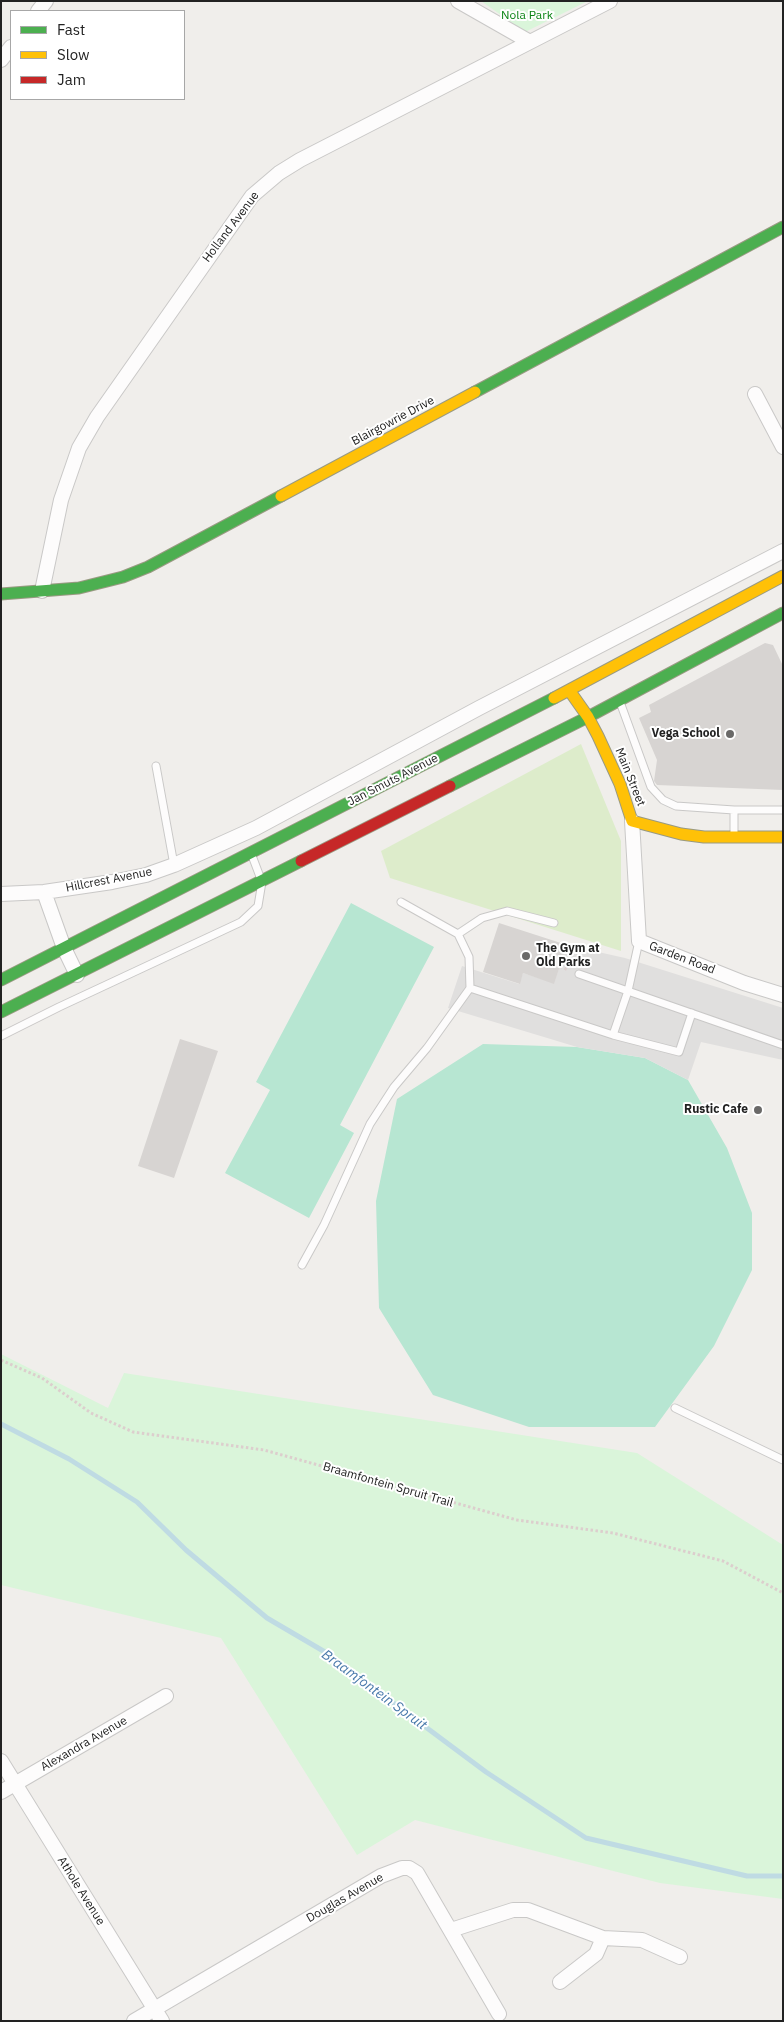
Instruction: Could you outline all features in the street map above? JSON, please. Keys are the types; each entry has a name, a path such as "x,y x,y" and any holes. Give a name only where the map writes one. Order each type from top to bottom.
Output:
{"main road":[{"name":"Blairgowrie Drive","path":"1,594 79,588 104,583 148,567 783,228"},
{"name":"Jan Smuts Avenue","path":"1,980 569,690 783,576"},
{"path":"1,1012 588,717 783,613"},
{"name":"Main Street","path":"569,690 588,717 620,784 632,821 681,834 704,837 783,837"}],"street":[{"path":"458,1 530,42"},
{"name":"Holland Avenue","path":"42,591 61,500 79,448 97,417 252,196 279,173 300,160 610,1"},
{"path":"1,60 10,47"},
{"path":"754,394 783,447"},
{"name":"Jan Smuts Avenue","path":"174,865 256,828 496,700 783,551"},
{"name":"Garden Road","path":"632,821 639,942 783,995"},
{"name":"Hillcrest Avenue","path":"1,894 44,892 137,877 174,865"},
{"path":"44,892 64,948 77,975"},
{"name":"Alexandra Avenue","path":"1,1792 166,1696"},
{"name":"Athole Avenue","path":"1,1761 162,2021"},
{"name":"Douglas Avenue","path":"134,2021 394,1870 409,1868 417,1873 499,2014"},
{"path":"451,1930 514,1910 528,1910 603,1938 642,1940 680,1957"},
{"path":"560,1982 596,1954 603,1938"}],"lane":[{"path":"619,700 651,787 663,800 676,806 734,810 783,810"},
{"path":"156,766 174,865"},
{"path":"734,810 734,837"},
{"path":"1,1036 241,922 258,906 262,882 250,853"},
{"path":"302,1265 324,1224 370,1124 394,1087 428,1048 470,988 469,957 458,934 401,902"},
{"path":"458,934 482,918 507,911 554,922"},
{"path":"612,1035 628,991 639,942"},
{"path":"1,970 13,974"},
{"path":"579,974 783,1045"},
{"path":"470,988 612,1035 679,1052 692,1013"},
{"path":"675,1408 783,1460"}],"path":[{"name":"Braamfontein Spruit Trail","path":"1,1360 42,1378 91,1413 132,1432 264,1450 516,1520 613,1533 723,1561 783,1593"}],"green space":[{"name":"Nola Park","path":"481,1 588,1 525,32"},
{"path":"581,744 621,841 621,951 390,878 381,851"},
{"path":"351,903 434,947 340,1125 354,1133 309,1218 225,1173 270,1090 256,1082"},
{"path":"483,1044 577,1047 645,1058 688,1080 727,1148 752,1213 752,1270 714,1346 655,1427 529,1427 433,1395 379,1308 376,1201 397,1099"},
{"path":"1,1354 108,1408 124,1373 637,1453 783,1545 783,1899 660,1883 415,1820 357,1855 221,1638 1,1585"}],"shaded area":[{"path":"567,945 625,958 783,1008 783,1060 701,1042 688,1080 645,1058 577,1047 448,1008 462,966 519,984 523,973 554,983"}],"building":[{"path":"765,643 773,645 783,666 783,790 657,785 654,781 657,760 639,718 651,712 649,705"},
{"name":"The Gym at Old Parks","path":"499,923 567,945 554,984 523,973 520,984 483,972"},
{"path":"180,1039 218,1051 174,1178 138,1166"}],"waterway":[{"name":"Braamfontein Spruit","path":"1,1424 69,1459 137,1502 186,1550 267,1618 325,1652 486,1772 586,1838 747,1876 783,1876"}],"traffic: fast":[{"path":"475,392 783,227"},
{"path":"1,594 79,588 123,577 148,567 281,496"},
{"path":"450,786 588,717 783,613"},
{"path":"1,980 554,698"},
{"path":"1,1012 301,861"}],"traffic: slow":[{"path":"281,496 475,392"},
{"path":"554,698 783,576"},
{"path":"569,690 588,717 598,736 620,784 632,821 681,834 704,837 783,837"}],"traffic: jam":[{"path":"301,861 450,786"}],"place":[{"name":"Vega School","path":"730,734"},
{"name":"The Gym at Old Parks","path":"526,956"},
{"name":"Rustic Cafe","path":"758,1110"}]}
